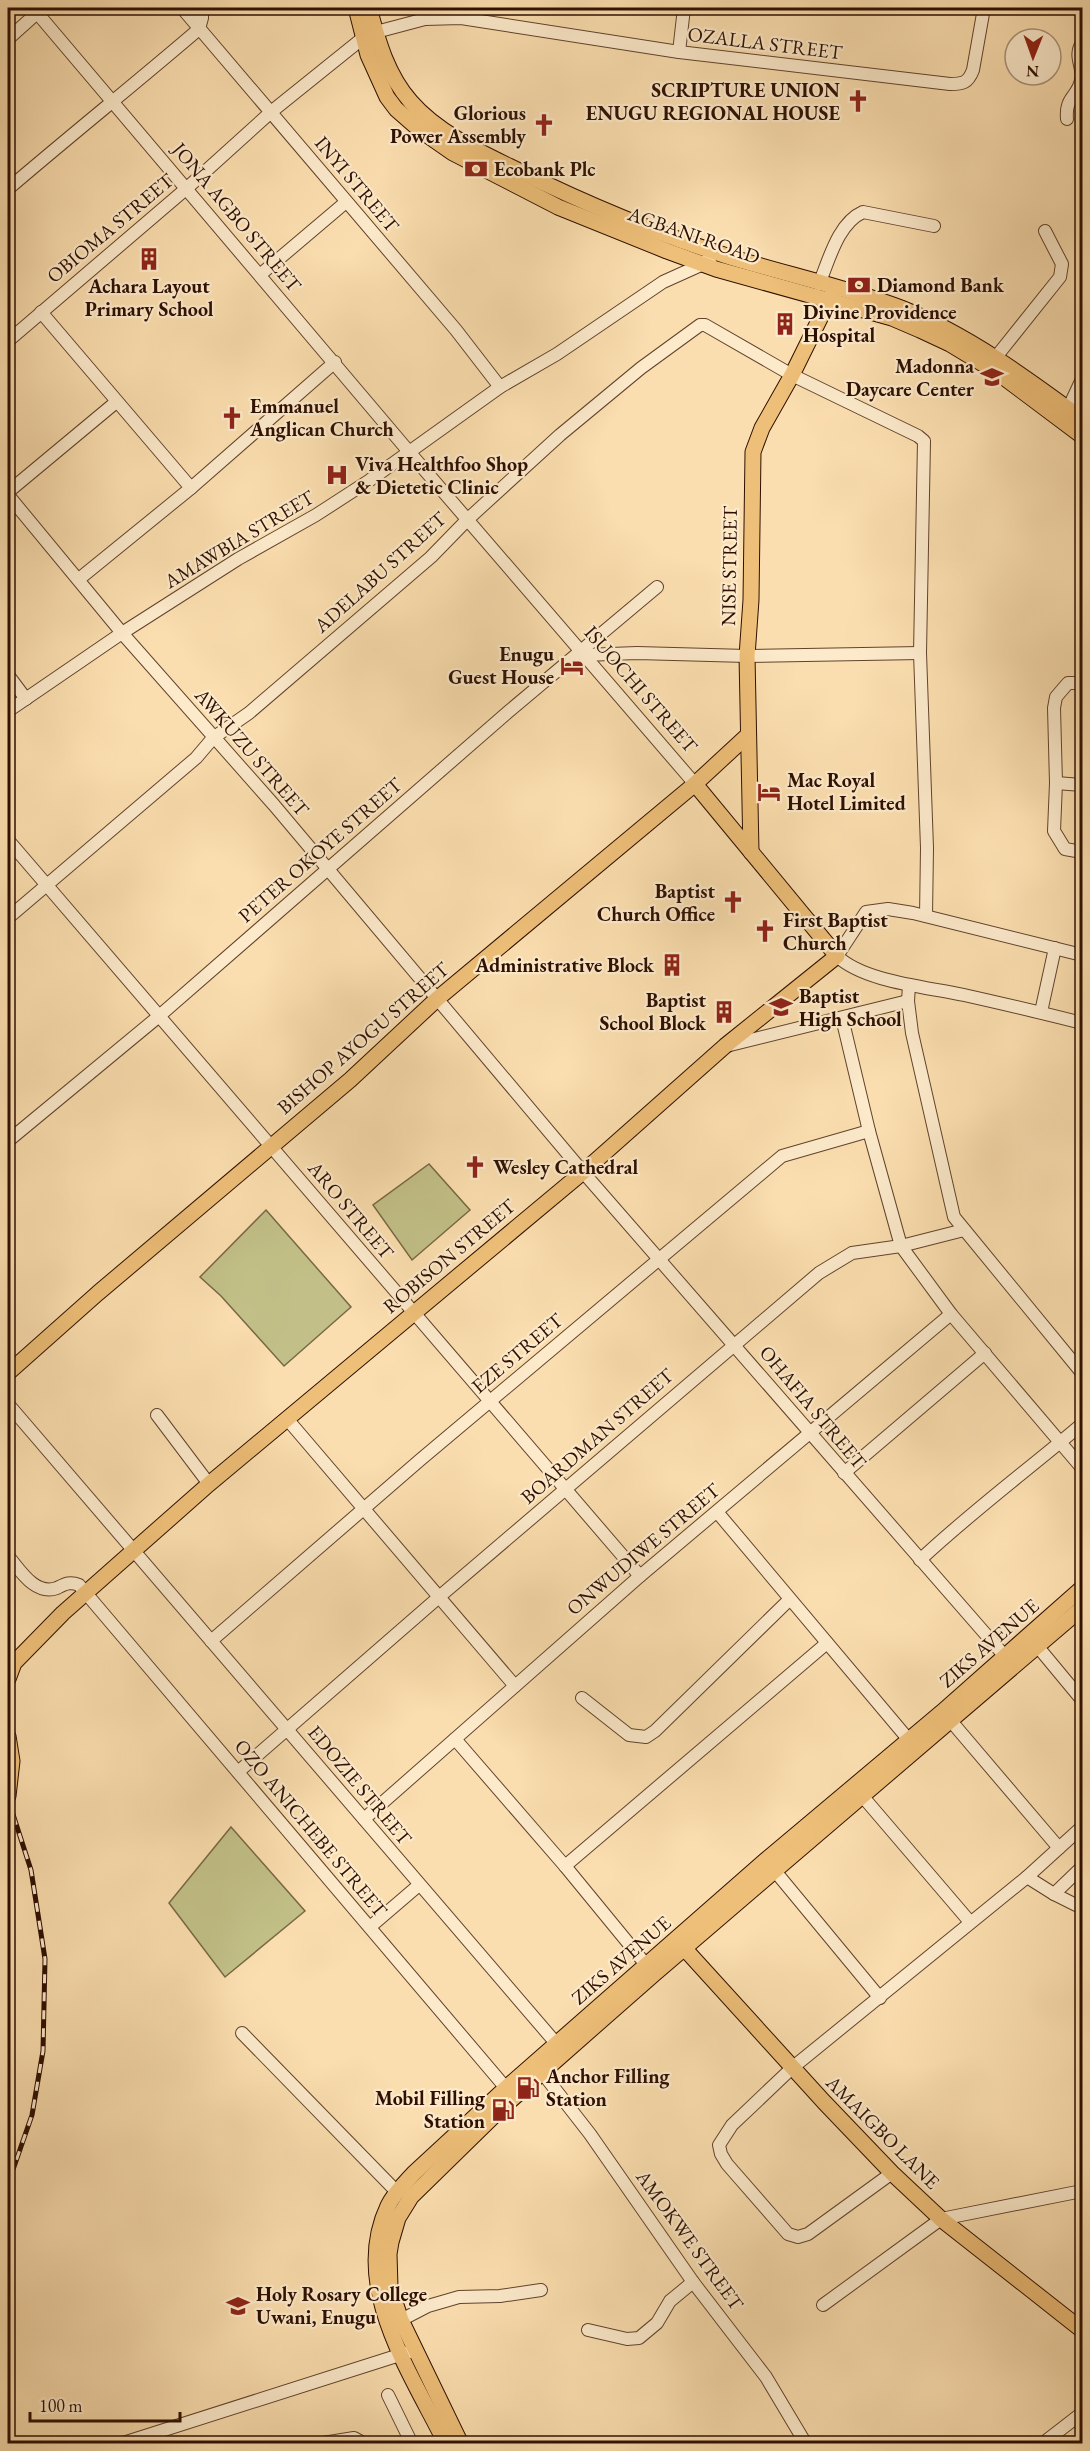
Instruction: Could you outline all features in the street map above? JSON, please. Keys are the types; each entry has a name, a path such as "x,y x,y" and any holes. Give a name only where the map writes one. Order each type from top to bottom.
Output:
{"main road":[{"name":"AGBANI ROAD","path":"356,8 400,89 411,102 437,125 487,156 613,214 716,252 819,284 832,293 950,345 998,373 1083,436"},
{"name":"AGBANI ROAD","path":"369,8 369,35 380,86 396,110 453,153 558,207 703,264 902,309 957,335 996,357 1083,419"},
{"name":"NISE STREET","path":"751,852 747,656 751,600 753,452 762,428 792,375 832,293"},
{"name":"BISHOP AYOGU STREET","path":"8,1373 350,1080 437,999 695,784 748,735"},
{"name":"ISUOCHI STREET","path":"695,784 837,956"},
{"name":"ROBISON STREET","path":"8,1679 22,1654 209,1484 583,1172 725,1046 837,956"},
{"name":"ZIKS AVENUE","path":"461,2444 381,2306 375,2263 388,2204 414,2173 1010,1662 1083,1588"},
{"name":"ZIKS AVENUE","path":"1010,1662 1038,1647 1083,1608"},
{"path":"8,1736 12,1761 8,1796"},
{"name":"AMAIGBO LANE","path":"679,1944 892,2173 941,2219 1083,2330"},
{"name":"ZIKS AVENUE","path":"446,2444 409,2352 390,2287 389,2254 395,2227 403,2208 434,2172 510,2093"}],"street":[{"name":"INYI STREET","path":"182,8 456,330 500,387"},
{"path":"8,189 111,100 138,81 199,29 202,8"},
{"path":"679,52 684,8"},
{"name":"OZALLA STREET","path":"369,35 425,19 461,18 679,52 917,81 963,84 970,80 973,70 984,8"},
{"path":"8,39 35,10"},
{"name":"JONA AGBO STREET","path":"35,10 261,274 410,453"},
{"name":"OBIOMA STREET","path":"8,341 187,188 271,112 369,35"},
{"path":"1066,119 1068,102 1080,86 1082,77 1077,57 1083,43"},
{"path":"261,274 346,202"},
{"path":"819,284 837,240 845,227 860,213 934,226"},
{"path":"996,357 1060,277 1062,264 1045,231"},
{"name":"AMAWBIA STREET","path":"8,711 122,633 238,559 316,515 410,453 500,387 557,354 663,282 703,264 716,252"},
{"path":"40,312 115,403 190,488"},
{"name":"ADELABU STREET","path":"8,918 196,758 213,738 249,713 431,557 468,519 560,435 641,368 700,325 705,325 792,375"},
{"path":"79,579 190,488 335,362"},
{"path":"792,375 924,441 920,653 927,848 926,916"},
{"path":"1068,409 1083,379"},
{"path":"8,493 115,403"},
{"name":"ISUOCHI STREET","path":"410,453 695,784"},
{"name":"AWKUZU STREET","path":"8,493 122,633 274,805 583,1172"},
{"name":"PETER OKOYE STREET","path":"8,1141 158,1017 657,587"},
{"path":"582,653 747,656 920,653"},
{"path":"8,675 27,699"},
{"path":"1083,683 1068,683 1056,697 1054,708 1056,783 1054,831 1065,849 1083,852"},
{"path":"1056,783 1083,785"},
{"name":"ARO STREET","path":"8,840 640,1576"},
{"path":"1083,955 897,910 866,912 837,956 853,968 909,985 1083,1023"},
{"path":"1041,1012 1055,948"},
{"path":"909,985 908,1002 912,1034 954,1217 1083,1373"},
{"path":"725,1046 908,1002"},
{"path":"842,1018 869,1131 901,1246 951,1314 1083,1468"},
{"name":"EZE STREET","path":"211,1641 491,1400 782,1156 869,1131"},
{"name":"OHAFIA STREET","path":"583,1172 1010,1662"},
{"name":"BOARDMAN STREET","path":"238,1772 819,1273 842,1258 860,1252 901,1246 964,1230"},
{"name":"ONWUDIWE STREET","path":"364,1818 640,1576 718,1513 809,1432 951,1314"},
{"path":"844,1473 985,1353"},
{"name":"EDOZIE STREET","path":"8,1404 561,2049"},
{"path":"157,1415 209,1484"},
{"path":"288,1420 515,1686"},
{"path":"920,1560 950,1532 1083,1424"},
{"path":"718,1513 912,1744"},
{"path":"8,1556 31,1582 42,1589 53,1589 69,1582 79,1585 87,1593"},
{"name":"OZO ANICHEBE STREET","path":"87,1593 510,2093"},
{"path":"582,1698 629,1735 646,1737 655,1731 789,1600"},
{"path":"565,1866 826,1643"},
{"path":"1038,1647 1083,1700"},
{"path":"946,1716 1059,1848"},
{"path":"455,1739 651,1970"},
{"path":"858,1791 970,1922"},
{"path":"892,2173 808,2234 798,2237 788,2234 727,2164 719,2145 732,2125 792,2068 1027,1877 1083,1827"},
{"path":"771,1866 880,1998"},
{"path":"1054,1894 1083,1867"},
{"path":"1027,1877 1083,1908"},
{"path":"370,1927 419,1885"},
{"path":"242,2033 397,2192"},
{"name":"AMOKWE STREET","path":"538,2068 590,2134 693,2282 766,2377 806,2444"},
{"path":"823,2306 941,2219 1083,2191"},
{"path":"588,2330 627,2339 639,2337 657,2323 670,2301 693,2282"},
{"path":"401,2320 428,2306 459,2297 500,2296 541,2290"},
{"path":"120,2444 409,2352"},
{"path":"388,2395 412,2444"},
{"path":"1042,2444 1083,2413"},
{"path":"317,2444 354,2438 365,2444"}],"shaded area":[{"path":"429,1164 470,1210 412,1260 373,1205"},
{"path":"266,1210 351,1307 284,1366 221,1296 200,1277"},
{"path":"231,1827 305,1911 225,1977 169,1903"}],"railway":[{"path":"8,1799 31,1870 45,1959 43,2051 32,2115 8,2184"}],"place":[{"name":"SCRIPTURE UNION ENUGU REGIONAL HOUSE","path":"858,101"},
{"name":"Glorious Power Assembly","path":"544,125"},
{"name":"Ecobank Plc","path":"476,169"},
{"name":"Achara Layout Primary School","path":"149,259"},
{"name":"Diamond Bank","path":"859,285"},
{"name":"Divine Providence Hospital","path":"785,324"},
{"name":"Madonna Daycare Center","path":"992,377"},
{"name":"Emmanuel Anglican Church","path":"232,418"},
{"name":"Viva Healthfoo Shop & Dietetic Clinic","path":"337,475"},
{"name":"Enugu Guest House","path":"572,666"},
{"name":"Mac Royal Hotel Limited","path":"769,792"},
{"name":"Baptist Church Office","path":"733,902"},
{"name":"First Baptist Church","path":"765,931"},
{"name":"Administrative Block","path":"672,965"},
{"name":"Baptist High School","path":"781,1007"},
{"name":"Baptist School Block","path":"724,1012"},
{"name":"Wesley Cathedral","path":"475,1167"},
{"name":"Anchor Filling Station","path":"528,2088"},
{"name":"Mobil Filling Station","path":"503,2110"},
{"name":"Holy Rosary College Uwani, Enugu","path":"238,2306"}]}
